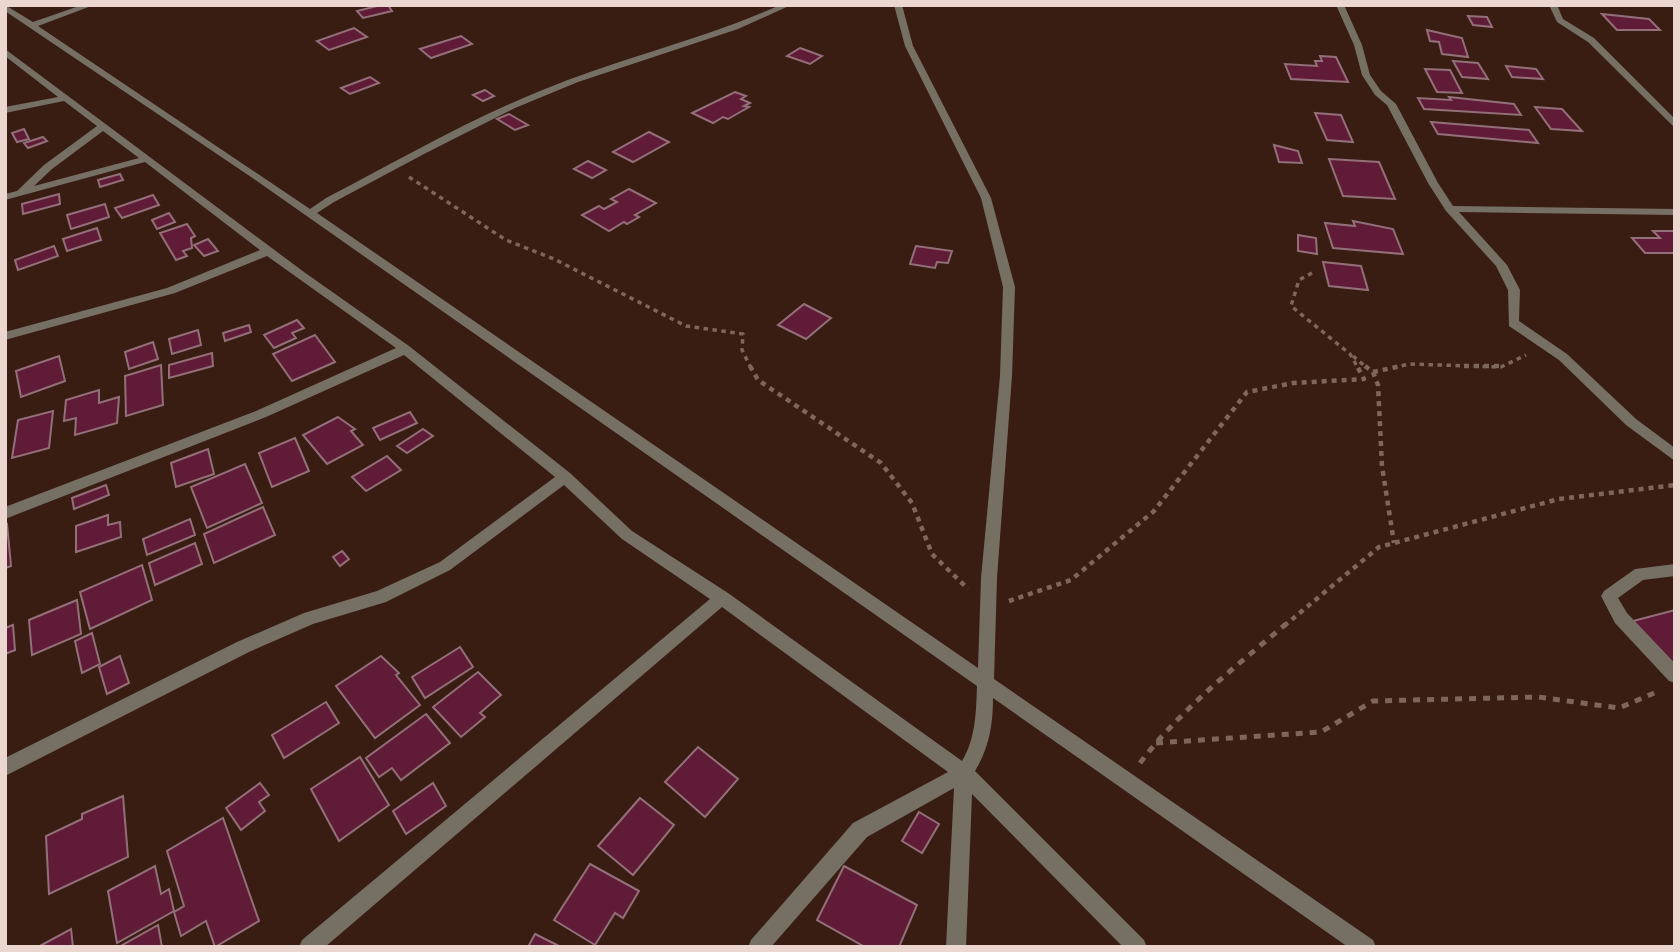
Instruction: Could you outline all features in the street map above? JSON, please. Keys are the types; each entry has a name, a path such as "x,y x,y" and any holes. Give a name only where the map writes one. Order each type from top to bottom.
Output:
{"street":[{"path":"32,25 90,5"},
{"path":"311,214 394,167 512,106 575,80 751,23 787,5"},
{"path":"898,5 909,46 986,198 1009,287 1006,376 987,608 984,722 977,752 964,773 956,947"},
{"path":"1340,5 1358,45 1366,75 1378,93 1391,104 1419,160 1450,209 1502,265 1514,290 1513,323 1563,357 1631,422 1675,456"},
{"path":"1553,5 1560,20 1591,40 1675,125"},
{"path":"5,6 311,214 1366,947"},
{"path":"5,52 268,251 405,349 565,477 627,534 722,598 964,773 1137,947"},
{"path":"5,110 66,97"},
{"path":"20,193 48,167 104,126"},
{"path":"5,197 146,159"},
{"path":"1450,209 1675,212"},
{"path":"5,336 167,295 216,276 268,251"},
{"path":"5,513 261,414 405,349"},
{"path":"5,767 243,647 310,618 381,597 446,566 565,477"},
{"path":"1675,570 1640,574 1609,596 1622,618 1675,677"},
{"path":"309,947 722,598"},
{"path":"758,947 860,830 964,773"}],"path":[{"path":"394,167 506,240 554,258 686,326 743,334 742,349 758,380 881,463 912,503 932,554 987,608 1071,580 1113,546 1154,511 1247,393 1293,383 1364,379 1350,354"},
{"path":"1312,273 1299,280 1291,306 1373,372 1378,385 1382,466 1394,543"},
{"path":"1373,372 1409,364 1501,367 1550,348"},
{"path":"1126,780 1155,743 1242,662 1379,547 1559,499 1675,485"},
{"path":"1155,743 1321,732 1373,701 1538,697 1619,708 1664,689"}],"building":[{"path":"388,5 392,11 363,18 357,11"},
{"path":"1602,14 1649,19 1660,30 1617,30"},
{"path":"1468,16 1487,17 1492,27 1473,25"},
{"path":"354,28 367,37 329,50 317,41"},
{"path":"1427,30 1462,38 1468,57 1442,54 1439,42 1430,41"},
{"path":"461,36 472,44 431,58 420,49"},
{"path":"800,48 822,56 810,64 787,56"},
{"path":"1320,56 1336,57 1348,82 1291,79 1285,64 1317,66 1315,61 1322,61"},
{"path":"1453,61 1478,63 1488,79 1462,77"},
{"path":"1506,66 1536,69 1543,79 1512,77"},
{"path":"1425,69 1450,70 1462,93 1437,92"},
{"path":"370,77 379,83 350,94 341,88"},
{"path":"485,90 494,96 483,101 473,95"},
{"path":"735,92 746,96 741,99 750,103 744,106 749,107 728,119 723,117 713,123 692,113"},
{"path":"1449,97 1514,104 1521,115 1424,109 1418,98 1451,100"},
{"path":"1535,107 1562,109 1582,131 1551,129"},
{"path":"1315,113 1341,115 1353,142 1327,140"},
{"path":"509,114 528,125 515,130 497,119"},
{"path":"1431,122 1529,130 1538,143 1438,134"},
{"path":"24,129 29,139 17,142 12,133"},
{"path":"649,132 669,142 633,162 613,152"},
{"path":"43,137 47,141 28,148 24,143"},
{"path":"1274,145 1298,151 1302,163 1279,162"},
{"path":"1329,159 1379,162 1395,199 1343,196"},
{"path":"588,161 606,170 592,178 574,169"},
{"path":"120,174 123,180 100,187 98,180"},
{"path":"629,189 656,203 635,215 639,217 609,231 582,215 599,206 604,209 617,202 611,199"},
{"path":"59,194 60,204 23,214 22,204"},
{"path":"153,195 159,205 122,218 115,208"},
{"path":"105,204 109,217 71,229 67,215"},
{"path":"169,213 175,222 157,229 152,220"},
{"path":"1353,221 1393,229 1403,254 1333,248 1325,223 1355,226"},
{"path":"187,224 195,236 191,238 192,248 183,251 187,256 176,260 160,233"},
{"path":"97,228 101,240 67,251 63,239"},
{"path":"1653,231 1675,231 1675,253 1645,253 1632,238 1660,238"},
{"path":"1298,235 1316,238 1317,254 1298,251"},
{"path":"208,239 218,251 204,256 194,245"},
{"path":"54,246 58,256 18,270 15,260"},
{"path":"916,246 952,251 948,263 937,262 935,268 910,264"},
{"path":"1323,262 1361,266 1368,290 1329,286"},
{"path":"804,304 831,318 806,339 778,325"},
{"path":"297,320 304,328 292,333 296,338 274,348 264,335"},
{"path":"249,325 251,332 225,341 223,333"},
{"path":"198,330 201,345 172,354 169,339"},
{"path":"315,335 335,362 292,381 273,354"},
{"path":"153,342 158,359 129,369 125,352"},
{"path":"212,353 213,366 169,378 169,365"},
{"path":"59,356 65,381 21,397 16,371"},
{"path":"161,365 163,405 126,416 125,376"},
{"path":"99,390 99,403 119,397 117,423 75,435 76,418 64,421 66,400"},
{"path":"53,411 49,448 12,458 18,420"},
{"path":"410,412 417,423 380,440 373,428"},
{"path":"338,417 355,429 351,431 363,445 327,464 303,435"},
{"path":"423,429 433,436 407,453 397,446"},
{"path":"295,438 309,471 272,487 259,453"},
{"path":"208,449 214,474 176,487 171,463"},
{"path":"387,456 401,470 366,491 352,477"},
{"path":"245,464 262,503 207,528 191,487"},
{"path":"106,485 109,495 74,509 72,498"},
{"path":"263,507 275,535 214,563 204,534"},
{"path":"108,515 108,525 120,522 121,537 76,552 76,526"},
{"path":"190,519 195,535 147,555 143,539"},
{"path":"7,524 11,566 5,568 5,525"},
{"path":"195,543 202,564 155,585 149,563"},
{"path":"342,551 349,559 340,566 333,557"},
{"path":"142,565 152,600 90,629 80,592"},
{"path":"77,600 81,634 32,655 29,620"},
{"path":"1675,610 1675,665 1633,621"},
{"path":"13,625 15,650 5,654 5,628"},
{"path":"92,633 100,664 82,673 75,641"},
{"path":"460,647 473,667 425,698 412,677"},
{"path":"120,656 129,683 107,694 99,667"},
{"path":"381,656 399,673 396,675 420,705 375,738 336,686"},
{"path":"478,672 501,695 480,713 485,717 461,737 433,707"},
{"path":"326,702 339,723 284,758 272,735"},
{"path":"426,714 450,743 401,780 392,768 379,777 366,758"},
{"path":"698,747 738,779 705,817 665,782"},
{"path":"360,757 389,805 339,841 311,789"},
{"path":"260,783 269,795 259,802 265,811 241,830 226,808"},
{"path":"433,783 446,806 406,834 393,811"},
{"path":"123,796 128,857 49,894 46,836 82,819 82,814"},
{"path":"640,798 674,825 633,875 598,846"},
{"path":"919,812 939,824 922,853 902,841"},
{"path":"223,818 259,921 215,947 206,921 181,936 174,912 184,906 167,851"},
{"path":"590,864 639,891 623,918 615,913 595,945 554,920"},
{"path":"155,866 161,894 169,889 174,911 117,943 108,891"},
{"path":"844,866 917,905 899,947 865,947 817,920"},
{"path":"158,925 162,947 119,947"},
{"path":"71,929 73,947 38,947"},
{"path":"535,934 561,947 528,947"}]}
